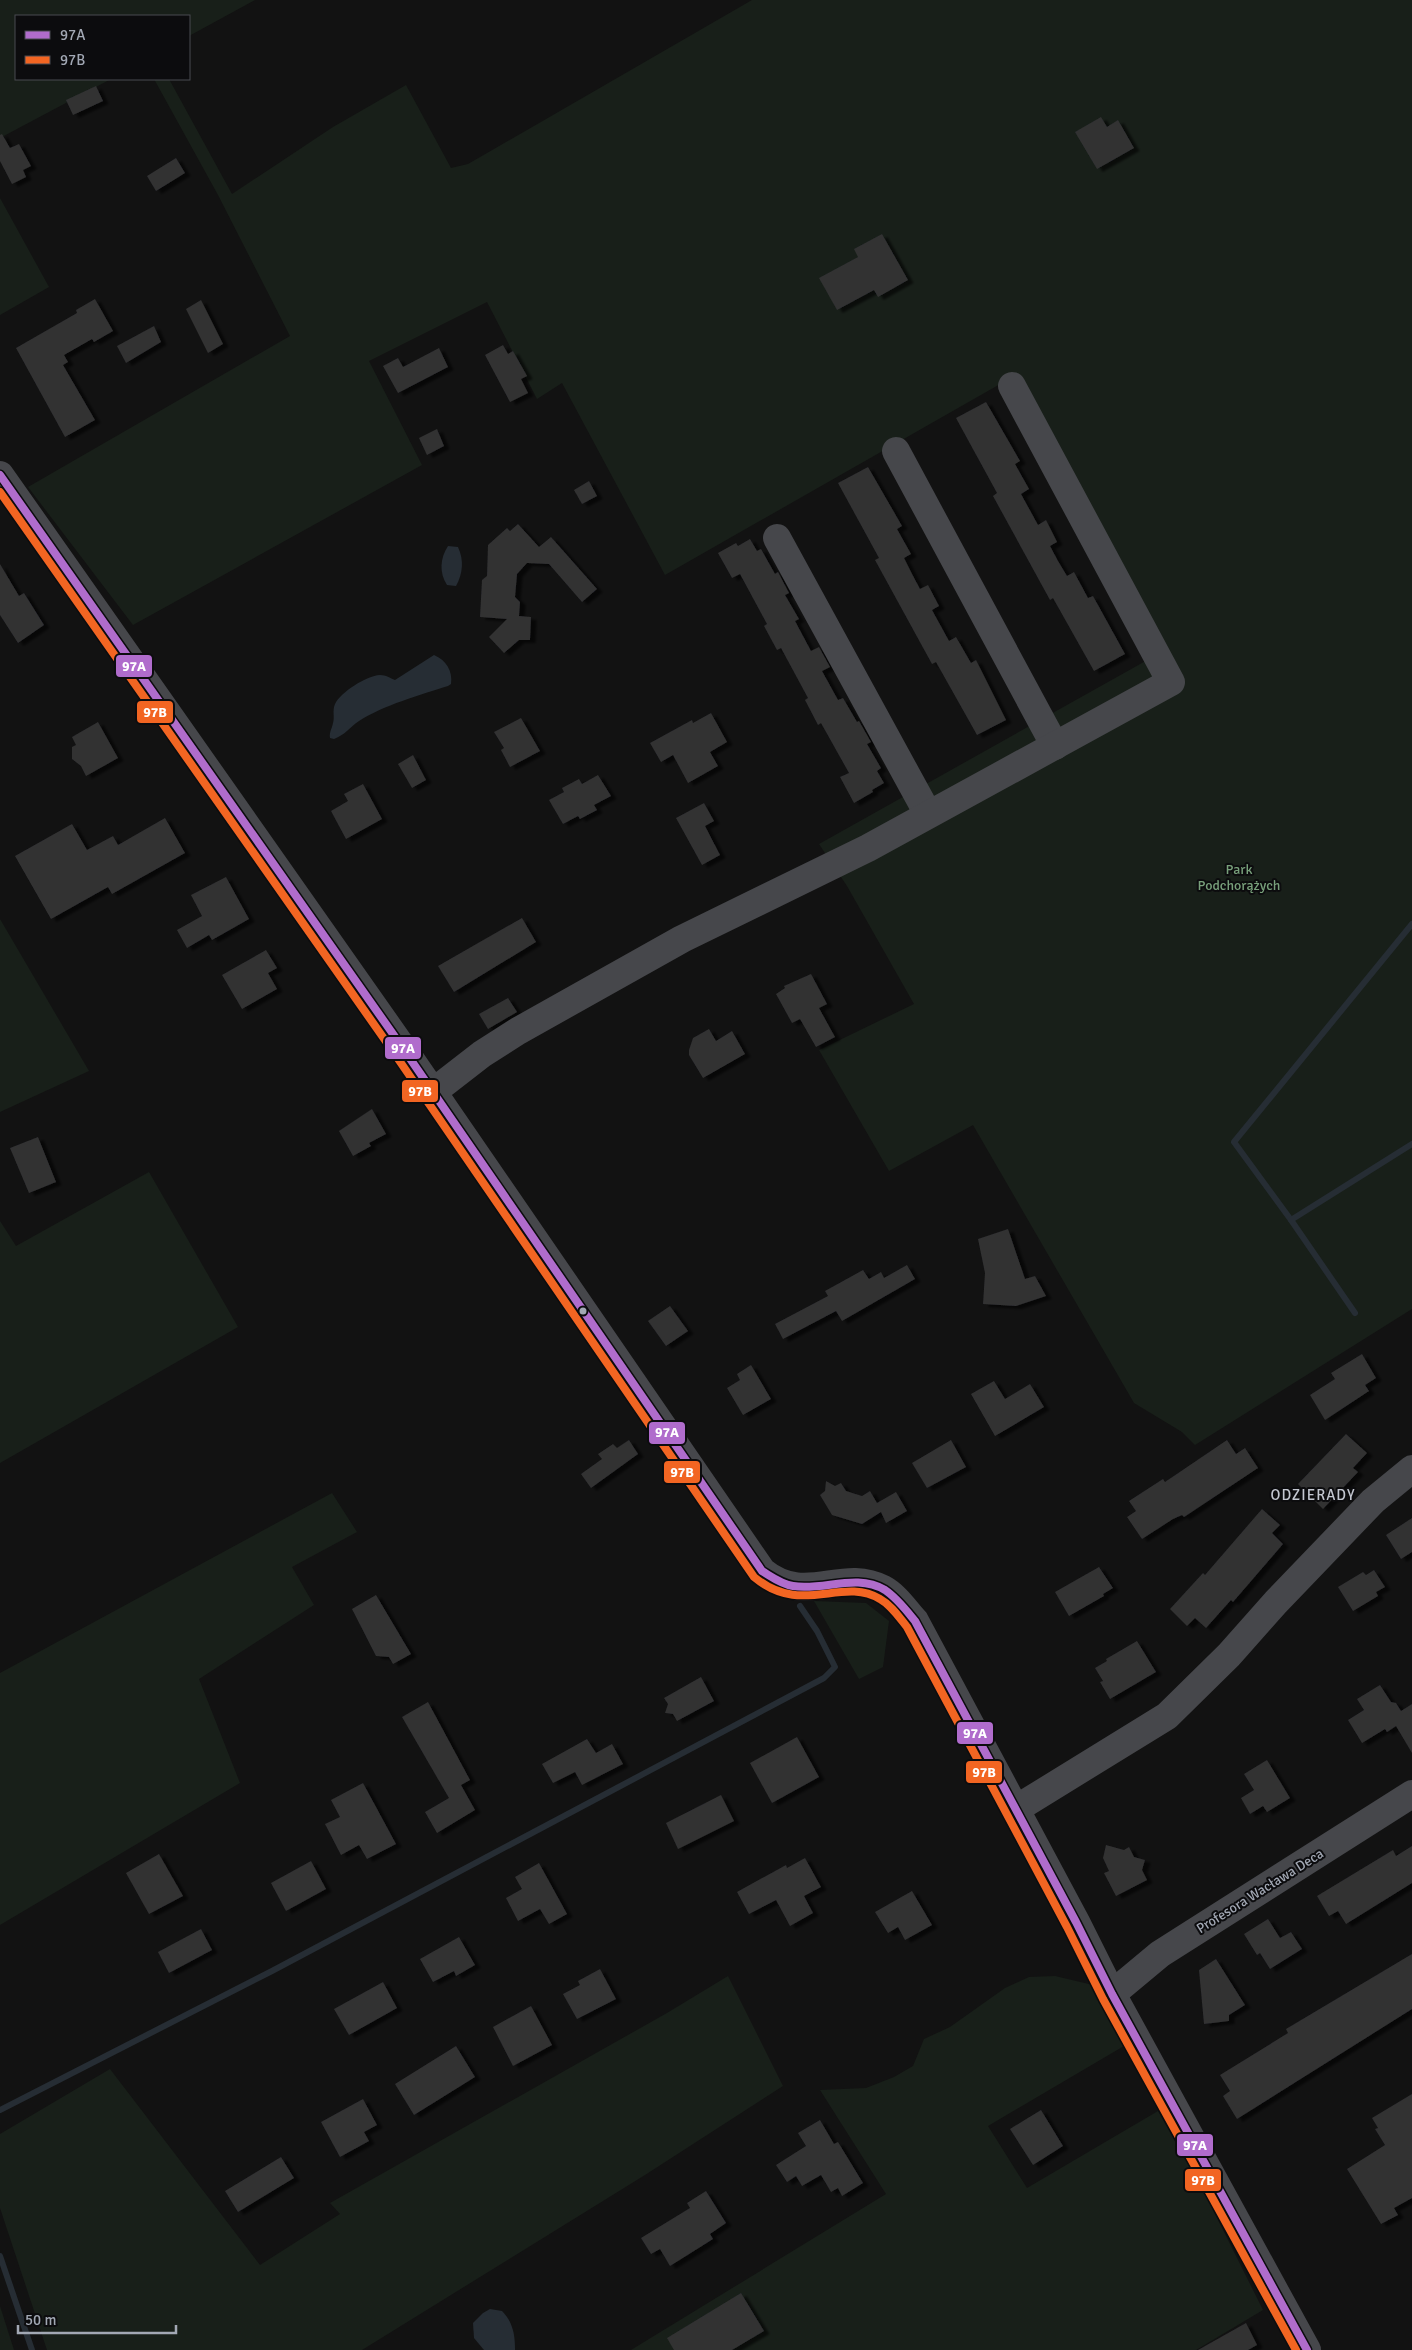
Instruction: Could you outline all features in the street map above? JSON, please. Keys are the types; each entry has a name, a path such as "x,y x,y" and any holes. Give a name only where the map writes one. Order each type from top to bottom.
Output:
{"street":[{"path":"433,1092 482,1054 535,1021 682,939 868,848 1171,682 1012,386"},
{"path":"896,451 1055,746"},
{"path":"0,475 433,1092 762,1571 772,1580 785,1586 798,1588 855,1582 867,1583 882,1588 899,1602 915,1621 1016,1809 1112,1994 1307,2350"},
{"path":"778,538 928,814"},
{"path":"1016,1809 1167,1716 1229,1655 1276,1602 1373,1501 1412,1469"},
{"name":"Profesora Wacława Deca","path":"1112,1994 1160,1954 1412,1794"}],"green space":[{"path":"0,0 255,0 190,35 190,15 15,15 15,80 109,80 0,138"},
{"name":"Park Podchorążych","path":"752,0 1412,0 1412,1309 1195,1445 1182,1432 1134,1403 973,1125 889,1171 819,1050 914,1004 847,886 819,844 1167,649 1016,375 665,575 562,383 537,399 487,302 369,361 422,465 133,625 28,487 290,336 218,195 155,80 170,80 232,194 333,127 406,85 451,168 468,164"},
{"path":"0,198 49,287 0,315"},
{"path":"0,919 89,1071 0,1112"},
{"path":"149,1172 238,1327 0,1463 0,1221 16,1246"},
{"path":"332,1493 357,1532 292,1567 314,1605 199,1679 240,1783 0,1925 0,1673"},
{"path":"814,1601 866,1603 889,1621 883,1667 859,1679"},
{"path":"728,1976 783,2086 645,2175 362,2350 47,2350 0,2208 0,2134 110,2069 260,2265 340,2214 330,2203 667,2013"},
{"path":"1055,1976 1093,1985 1124,2046 988,2126 1027,2188 1158,2111 1204,2192 1263,2310 1196,2350 631,2350 886,2194 820,2090 866,2088 894,2077 913,2066 924,2039 950,2027 1005,1988 1029,1977"},
{"path":"0,2306 14,2350 0,2350"}],"shaded area":[{"path":"448,546 458,547 462,562 456,586 447,585 442,571 442,560"},
{"path":"434,655 448,666 451,684 379,710 359,721 338,737 330,738 335,704 348,690 361,681 374,676 380,675 395,680"},
{"path":"490,2309 502,2311 509,2320 514,2334 515,2350 484,2350 474,2338 473,2323"}],"building":[{"path":"96,86 103,101 73,115 66,100"},
{"path":"1101,117 1107,127 1118,120 1134,148 1097,169 1075,132"},
{"path":"2,134 10,148 19,144 31,166 23,170 26,177 12,184 0,161 0,135"},
{"path":"176,158 185,173 156,191 147,176"},
{"path":"882,234 908,280 878,297 874,290 837,310 819,278 858,257 854,249"},
{"path":"95,299 113,331 94,342 92,339 64,355 68,362 63,365 95,420 65,437 16,348 77,313 76,310"},
{"path":"201,300 223,344 208,353 186,309"},
{"path":"154,326 161,342 126,363 117,346"},
{"path":"503,345 508,354 513,351 527,376 521,379 528,393 510,402 485,355"},
{"path":"439,348 448,367 398,393 383,366 398,358 403,367"},
{"path":"986,402 1020,461 1015,464 1029,489 1021,494 1038,525 1046,520 1057,542 1050,546 1058,561 1067,576 1074,572 1088,598 1093,596 1125,654 1094,671 1053,598 1050,600 993,496 997,493 956,418"},
{"path":"437,429 444,446 427,455 419,438"},
{"path":"868,467 902,526 897,529 911,554 904,558 920,589 928,585 939,606 932,610 949,641 956,637 971,663 976,660 1006,720 977,735 936,662 932,664 875,560 879,558 838,483"},
{"path":"589,481 597,496 582,504 574,490"},
{"path":"518,524 539,547 551,537 597,589 582,602 549,564 527,563 517,574 515,597 520,602 519,616 531,617 530,640 519,640 504,653 489,637 507,619 480,617 482,580 487,576 488,545 507,528 510,531"},
{"path":"750,539 757,551 761,549 775,574 778,572 789,593 785,595 799,619 795,621 811,651 819,647 830,667 822,671 838,700 843,698 871,742 867,744 881,768 877,771 884,783 854,803 840,777 849,773 821,723 818,725 805,700 808,698 781,648 777,650 764,626 767,624 740,574 732,578 718,553 736,543 738,546"},
{"path":"0,564 19,596 24,593 44,625 18,643 0,615"},
{"path":"711,713 727,742 710,752 718,766 688,783 673,755 661,762 650,743 692,720 693,723"},
{"path":"521,718 540,751 510,767 501,750 504,748 494,732"},
{"path":"98,722 118,758 86,776 81,766 72,759 72,747 76,745 72,737"},
{"path":"413,755 426,780 412,788 398,764"},
{"path":"598,775 611,796 594,805 597,810 580,819 578,816 563,824 549,800 564,792 562,788 579,779 582,784"},
{"path":"363,784 382,819 346,839 331,811 348,801 344,794"},
{"path":"704,803 714,821 705,826 720,855 702,865 676,818"},
{"path":"165,818 185,853 112,894 108,887 51,919 15,856 72,824 87,850 113,836 118,845"},
{"path":"226,877 249,919 212,940 209,935 187,948 177,930 202,916 191,895"},
{"path":"522,918 536,942 454,992 438,966"},
{"path":"266,950 277,968 268,973 277,989 242,1009 222,975"},
{"path":"811,974 827,1004 819,1008 835,1037 816,1047 800,1019 792,1023 776,994 785,988 784,986"},
{"path":"508,998 517,1012 488,1029 479,1014"},
{"path":"709,1029 716,1041 732,1031 745,1054 703,1078 689,1055 689,1050 693,1038"},
{"path":"372,1109 386,1134 369,1143 371,1146 353,1156 339,1131"},
{"path":"38,1137 56,1182 29,1193 10,1148"},
{"path":"1008,1229 1025,1279 1035,1276 1046,1296 1016,1306 983,1304 985,1273 978,1239"},
{"path":"907,1265 915,1279 842,1321 836,1311 783,1339 775,1324 828,1296 825,1291 863,1270 869,1279 881,1272 884,1278"},
{"path":"670,1306 688,1331 666,1346 648,1321"},
{"path":"1362,1354 1376,1378 1365,1385 1369,1391 1325,1420 1310,1395 1335,1379 1331,1373"},
{"path":"751,1365 771,1399 743,1415 727,1388 740,1380 737,1374"},
{"path":"994,1381 1005,1399 1030,1384 1044,1407 995,1436 971,1394"},
{"path":"1346,1434 1367,1453 1353,1468 1358,1472 1323,1509 1298,1484"},
{"path":"629,1440 638,1454 591,1488 581,1474 602,1459 598,1454 613,1444 617,1448"},
{"path":"951,1440 966,1467 927,1488 912,1463"},
{"path":"1227,1440 1236,1454 1245,1448 1258,1468 1184,1517 1182,1515 1173,1519 1142,1539 1127,1517 1136,1511 1129,1501 1163,1479 1165,1482"},
{"path":"826,1481 835,1486 841,1483 846,1491 862,1496 870,1491 877,1503 896,1492 907,1511 886,1523 881,1512 862,1524 832,1515 820,1495 825,1491"},
{"path":"1262,1509 1280,1525 1272,1533 1283,1544 1233,1602 1231,1600 1206,1628 1195,1618 1187,1626 1170,1609 1203,1573 1205,1575"},
{"path":"1412,1518 1412,1552 1401,1559 1386,1535"},
{"path":"1099,1567 1113,1588 1103,1594 1104,1596 1069,1616 1055,1592"},
{"path":"1374,1570 1385,1587 1376,1592 1378,1596 1353,1611 1338,1587 1363,1572 1366,1575"},
{"path":"376,1595 411,1654 393,1664 389,1657 376,1656 352,1609"},
{"path":"1137,1641 1156,1672 1110,1699 1100,1682 1103,1681 1095,1668 1107,1661 1106,1659"},
{"path":"701,1677 714,1701 677,1721 673,1714 665,1713 668,1704 664,1698"},
{"path":"1380,1685 1391,1702 1396,1703 1401,1711 1412,1704 1412,1753 1396,1726 1387,1732 1385,1729 1362,1743 1348,1720 1364,1710 1357,1699"},
{"path":"428,1702 470,1780 461,1785 475,1810 437,1833 425,1812 449,1798 402,1717"},
{"path":"797,1737 819,1777 772,1803 750,1763"},
{"path":"587,1739 596,1753 612,1744 623,1764 582,1785 575,1772 553,1783 542,1764"},
{"path":"1267,1760 1290,1798 1267,1812 1263,1806 1250,1814 1241,1798 1254,1790 1244,1774"},
{"path":"363,1783 396,1844 367,1859 359,1845 341,1855 325,1824 340,1817 331,1800"},
{"path":"721,1795 734,1821 678,1849 666,1823"},
{"path":"1106,1845 1124,1850 1129,1847 1134,1857 1145,1860 1142,1870 1147,1880 1116,1896 1104,1873 1109,1871 1103,1858"},
{"path":"1412,1846 1412,1883 1346,1924 1338,1911 1329,1916 1317,1896 1393,1850 1396,1856"},
{"path":"159,1854 183,1896 149,1914 126,1873"},
{"path":"805,1858 821,1887 804,1896 813,1913 790,1926 776,1900 749,1914 737,1892 786,1865 787,1868"},
{"path":"311,1861 326,1889 286,1911 271,1883"},
{"path":"539,1863 567,1914 549,1924 540,1909 518,1921 506,1898 522,1889 515,1877"},
{"path":"912,1891 932,1925 905,1940 898,1927 888,1933 875,1912"},
{"path":"1268,1919 1280,1938 1291,1932 1302,1949 1270,1969 1260,1953 1257,1955 1244,1934"},
{"path":"201,1929 212,1950 169,1973 158,1952"},
{"path":"459,1937 475,1965 456,1976 454,1971 433,1982 420,1959"},
{"path":"1412,1954 1412,2009 1237,2119 1223,2096 1230,2091 1220,2075 1288,2033 1286,2029"},
{"path":"1216,1959 1245,2005 1229,2015 1229,2021 1204,2024 1199,1970"},
{"path":"600,1969 616,1999 577,2019 563,1994 580,1985 578,1981"},
{"path":"383,1982 397,2008 349,2035 334,2009"},
{"path":"531,2006 552,2045 513,2066 493,2027"},
{"path":"456,2046 475,2077 414,2115 395,2084"},
{"path":"1412,2094 1412,2198 1394,2208 1398,2215 1381,2224 1347,2169 1385,2145 1375,2129 1378,2128 1372,2118"},
{"path":"363,2099 377,2125 364,2132 369,2141 340,2157 321,2122"},
{"path":"1041,2110 1063,2146 1033,2165 1010,2129"},
{"path":"820,2120 834,2144 838,2142 863,2183 842,2196 838,2188 831,2192 821,2175 802,2186 796,2176 787,2182 776,2165 806,2146 798,2133"},
{"path":"281,2157 294,2178 238,2212 225,2191"},
{"path":"706,2191 726,2223 710,2234 713,2239 670,2266 660,2249 651,2254 641,2238 690,2208 687,2203"},
{"path":"741,2293 764,2331 732,2350 674,2350 667,2338"},
{"path":"1246,2323 1257,2345 1248,2350 1198,2350"}],"waterway":[{"path":"1291,1220 1234,1142 1412,924"},
{"path":"1355,1313 1291,1220 1412,1144"},
{"path":"0,2110 272,1971 824,1678 835,1667 817,1631 800,1606"},
{"path":"0,2256 32,2350"}],"transit line":[{"name":"97A","path":"0,475 400,1044 762,1571 781,1582 793,1586 805,1587 851,1583 874,1585 885,1590 901,1604 915,1621 1076,1922 1112,1994 1307,2350"},
{"name":"97B","path":"0,492 392,1050 754,1577 772,1588 788,1594 805,1595 851,1591 865,1593 888,1604 907,1627 1067,1927 1103,1999 1296,2350"}],"district":[{"name":"ODZIERADY","path":"1313,1495"}]}
